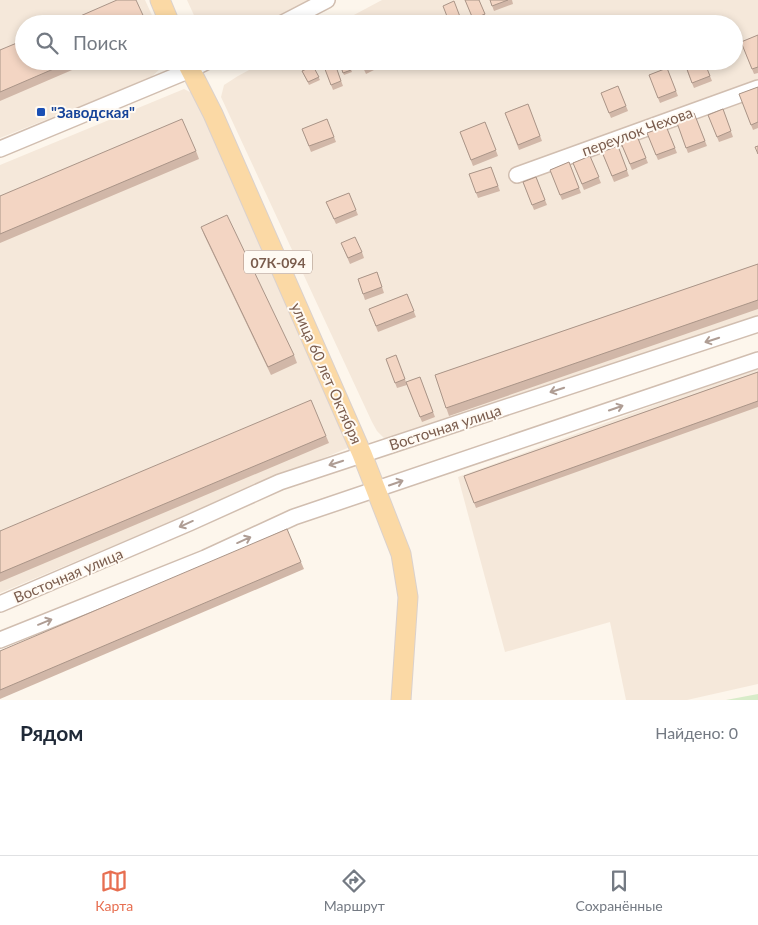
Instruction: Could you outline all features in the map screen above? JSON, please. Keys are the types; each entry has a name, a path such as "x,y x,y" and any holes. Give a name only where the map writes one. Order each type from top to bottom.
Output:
{"main road":[{"path":"160,0 166,15"},
{"name":"улица 60 лет Октября","path":"190,70 213,114 362,454 401,554 408,597 401,700"}],"street":[{"path":"298,15 327,0"},
{"path":"0,149 179,70"},
{"name":"переулок Чехова","path":"517,175 758,88"},
{"name":"Восточная улица","path":"0,604 280,482 758,324"},
{"path":"0,640 205,558 294,517 758,360"}],"shaded area":[{"path":"0,0 145,0 152,15 15,15 15,70 159,70 149,79 0,138"},
{"path":"187,0 311,0 282,15 194,15"},
{"path":"382,0 758,0 758,317 396,438 384,438 372,422 221,97 224,85 249,70 743,70 743,15 354,15"},
{"path":"184,89 192,93 197,102 350,447 0,593 0,165"},
{"path":"758,367 758,684 687,700 626,700 610,622 505,652 458,477"}],"green space":[{"path":"758,694 758,700 726,700"}],"building":[{"path":"117,0 136,0 143,15 83,15"},
{"path":"465,0 479,0 485,14 471,15"},
{"path":"490,0 508,0 492,6"},
{"path":"454,1 459,15 446,15 443,6"},
{"path":"758,35 758,67 752,69 743,47 743,41"},
{"path":"15,44 15,70 51,70 0,92 0,50"},
{"path":"315,70 319,77 308,82 302,71"},
{"path":"325,70 337,70 341,81 331,85"},
{"path":"662,70 668,70 676,91 658,98 649,75"},
{"path":"687,70 708,70 710,76 692,83"},
{"path":"618,86 626,106 609,113 601,93"},
{"path":"758,87 758,122 751,125 739,94"},
{"path":"528,104 540,136 518,145 505,113"},
{"path":"723,109 731,131 717,137 708,115"},
{"path":"694,113 705,141 686,148 676,120"},
{"path":"182,119 196,151 0,234 0,196"},
{"path":"327,119 334,137 309,146 302,129"},
{"path":"485,122 496,150 471,160 460,132"},
{"path":"666,126 675,148 656,155 647,133"},
{"path":"637,136 646,158 630,164 621,143"},
{"path":"618,146 627,170 612,176 602,152"},
{"path":"590,156 599,177 582,184 573,163"},
{"path":"569,162 579,188 560,195 550,170"},
{"path":"491,167 498,186 476,193 469,174"},
{"path":"536,177 545,200 532,205 523,182"},
{"path":"349,193 356,210 334,219 326,202"},
{"path":"227,215 294,355 268,367 201,227"},
{"path":"355,237 362,252 348,258 341,243"},
{"path":"758,264 758,300 446,408 435,375"},
{"path":"377,272 382,287 363,294 358,279"},
{"path":"407,294 414,311 376,326 369,309"},
{"path":"396,355 405,379 395,383 386,359"},
{"path":"758,372 758,401 474,503 464,476"},
{"path":"420,377 433,412 420,417 406,382"},
{"path":"311,400 326,436 0,573 0,531"},
{"path":"287,529 301,562 0,690 0,651"}],"place":[{"name":"\"Заводская\"","path":"41,112"}]}
